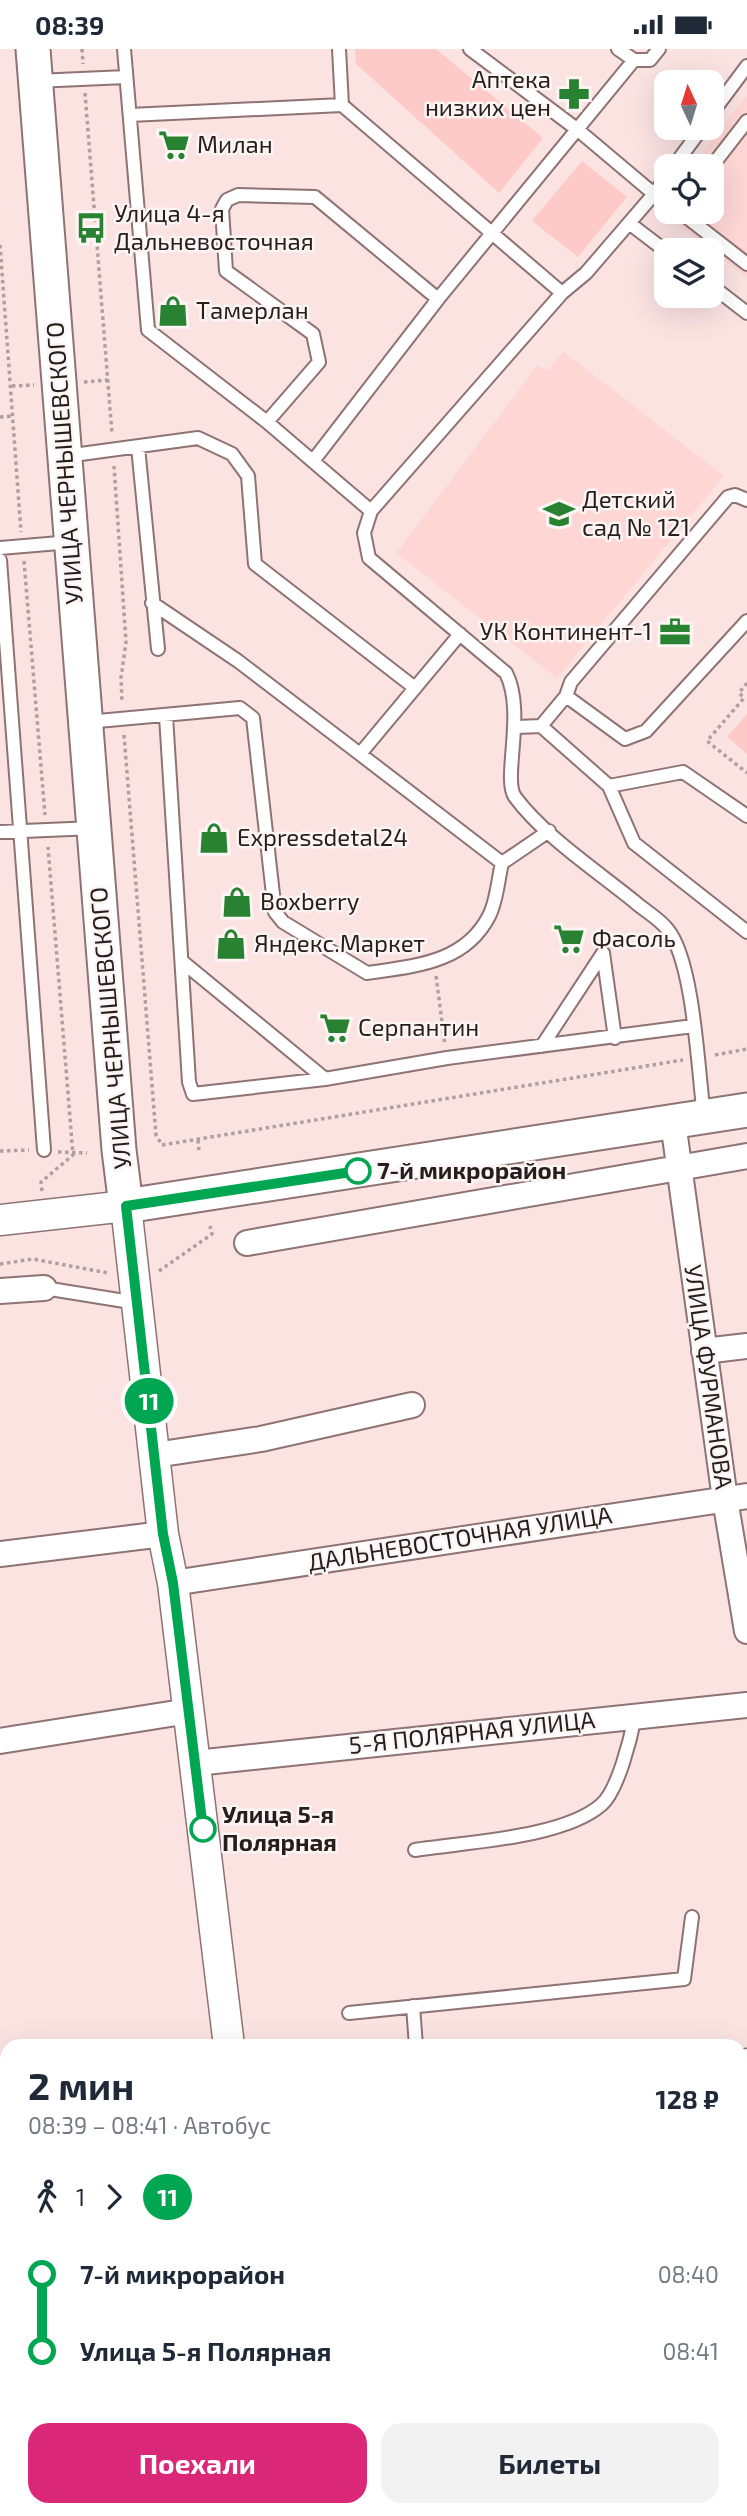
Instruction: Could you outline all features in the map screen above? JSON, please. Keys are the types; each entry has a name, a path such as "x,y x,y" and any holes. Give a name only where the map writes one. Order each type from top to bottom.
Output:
{"main road":[{"name":"УЛИЦА ЧЕРНЫШЕВСКОГО","path":"35,65 85,722 126,1206"},
{"path":"126,1206 747,1110"}],"street":[{"name":"УЛИЦА ФУРМАНОВА","path":"689,1119 679,1166 704,1352 736,1497 747,1631"},
{"path":"247,1243 747,1156"},
{"path":"0,1220 126,1206"},
{"name":"УЛИЦА ЧЕРНЫШЕВСКОГО","path":"126,1206 163,1534 173,1583 228,2039"},
{"path":"0,1291 44,1288"},
{"path":"704,1352 747,1346"},
{"path":"155,1455 261,1439 412,1405"},
{"name":"ДАЛЬНЕВОСТОЧНАЯ УЛИЦА","path":"173,1583 736,1497"},
{"path":"0,1554 163,1534"},
{"name":"5-Я ПОЛЯРНАЯ УЛИЦА","path":"196,1763 747,1705"},
{"path":"0,1741 189,1711"}],"lane":[{"path":"124,49 148,330 267,422 371,511"},
{"path":"339,49 342,105"},
{"path":"470,49 578,130 654,194 586,274 562,293 371,511 363,533 369,558 506,673 516,699 517,727 510,783 514,796 550,831 668,930 682,960 696,1058 689,1119"},
{"path":"618,49 634,61 650,60 659,49"},
{"path":"313,461 438,299 634,61"},
{"path":"35,65 84,78 126,77"},
{"path":"724,97 747,66"},
{"path":"130,115 342,105 562,293"},
{"path":"721,154 747,121"},
{"path":"267,422 319,362 318,347 313,334 226,271 222,209 228,200 238,195 315,197 438,299"},
{"path":"629,223 654,241"},
{"path":"696,224 747,264"},
{"path":"724,295 747,313"},
{"path":"65,456 198,438 232,454 248,476 255,564 415,688"},
{"path":"138,447 158,649"},
{"path":"541,726 566,696 571,682 728,498 735,495 747,501"},
{"path":"0,548 71,542"},
{"path":"0,560 44,1150"},
{"path":"152,603 238,661 502,863"},
{"path":"566,696 625,739 646,731 743,622 747,621"},
{"path":"360,754 460,633"},
{"path":"85,722 240,708 253,718 275,912 283,922 367,974 434,963 470,943 490,914 502,863 550,831"},
{"path":"166,716 184,963 189,1082 194,1094 325,1079 447,1058 692,1026"},
{"path":"517,727 541,726 609,786 634,843 747,932"},
{"path":"609,786 683,772 747,816"},
{"path":"0,832 94,828"},
{"path":"542,1046 603,953 615,1038"},
{"path":"184,963 325,1079"},
{"path":"44,1288 139,1303"},
{"path":"415,1850 567,1827 604,1804 628,1752 635,1716"},
{"path":"349,2013 684,1979 692,1917"},
{"path":"413,2006 415,2039"}],"path":[{"path":"82,49 126,642 121,678 123,719 156,1135 162,1145 747,1049"},
{"path":"0,245 22,546 73,1155"},
{"path":"82,382 108,380"},
{"path":"12,386 41,384"},
{"path":"0,417 13,416"},
{"path":"747,684 739,693 744,698 707,741 747,773"},
{"path":"434,963 447,1058"},
{"path":"198,1140 199,1150"},
{"path":"0,1151 44,1150"},
{"path":"43,1194 41,1182 73,1155 87,1153"},
{"path":"154,1273 164,1269 212,1234 211,1226"},
{"path":"46,1251 47,1260"},
{"path":"0,1264 33,1259 47,1260 120,1276"}],"shaded area":[{"path":"355,49 436,49 543,138 499,193 356,64"},
{"path":"747,95 747,278 724,260 724,238 695,238 677,224 724,224 724,154 701,154 712,140 724,140 724,125"},
{"path":"582,161 627,197 578,257 532,221"},
{"name":"Детский сад № 121","path":"563,351 724,476 557,678 396,553 538,364 547,371"},
{"path":"747,714 747,754 727,737"}],"bus line":[{"name":"11","path":"203,1829 173,1583 163,1534 126,1206 358,1171"}],"place":[{"name":"Аптека низких цен","path":"574,94"},
{"name":"Милан","path":"174,145"},
{"name":"Улица 4-я Дальневосточная","path":"91,228"},
{"name":"Тамерлан","path":"173,311"},
{"name":"Детский сад № 121","path":"559,514"},
{"name":"УК Континент-1","path":"675,632"},
{"name":"Expressdetal24","path":"214,838"},
{"name":"Boxberry","path":"237,902"},
{"name":"Фасоль","path":"569,939"},
{"name":"Яндекс.Маркет","path":"231,944"},
{"name":"Серпантин","path":"335,1028"},
{"name":"7-й микрорайон","path":"358,1171"},
{"name":"Улица 5-я Полярная","path":"203,1829"}]}
